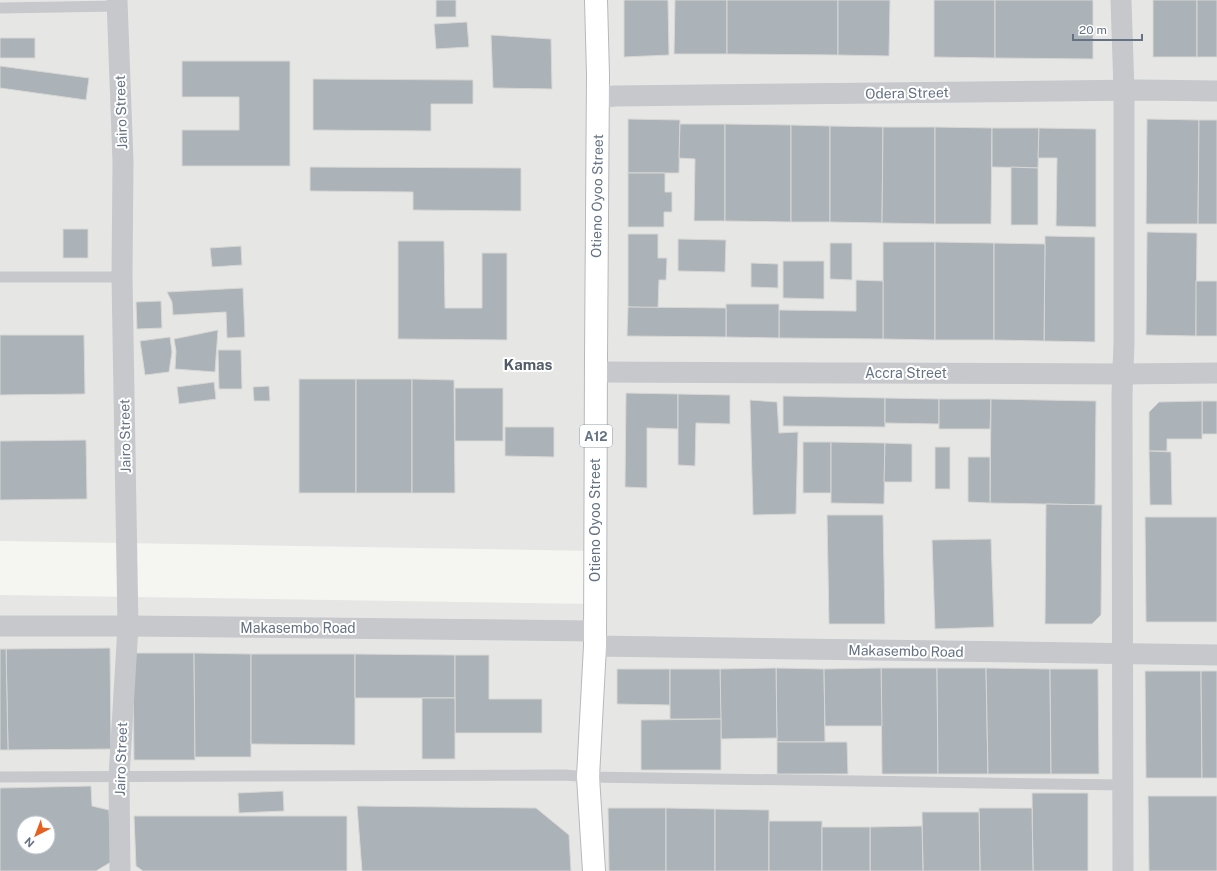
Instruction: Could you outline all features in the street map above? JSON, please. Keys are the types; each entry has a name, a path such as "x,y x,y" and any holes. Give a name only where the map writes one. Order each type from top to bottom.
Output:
{"highway":[{"name":"Otieno Oyoo Street","path":"594,871 588,777 595,639 598,98 596,0"}],"street":[{"path":"1121,0 1124,90 1124,343 1122,374 1123,871"},
{"name":"Jairo Street","path":"118,3 123,162 122,277 128,626 119,777 120,871"},
{"name":"Odera Street","path":"598,98 615,96 1124,90 1217,91"},
{"name":"Accra Street","path":"596,372 1217,373"},
{"name":"Makasembo Road","path":"0,626 572,630 595,639 1123,654 1217,655"}],"lane":[{"path":"0,8 118,3"},
{"path":"0,277 122,277"},
{"path":"0,777 565,775 588,777 1123,785"}],"shaded area":[{"path":"0,0 1217,0 1217,871 0,871 0,595 595,604 594,551 0,541"}],"building":[{"path":"436,0 456,0 456,17 436,17"},
{"path":"624,0 668,0 669,55 624,57"},
{"path":"675,0 727,0 727,54 674,54"},
{"path":"727,0 838,0 838,55 727,54"},
{"path":"838,0 890,0 889,56 838,55"},
{"path":"934,0 995,0 995,58 934,57"},
{"path":"995,0 1093,0 1093,59 995,58"},
{"path":"1153,0 1197,0 1197,57 1153,57"},
{"path":"1197,0 1217,0 1217,57 1197,57"},
{"path":"467,22 469,47 436,49 434,24"},
{"path":"491,35 551,39 552,89 493,88"},
{"path":"0,38 35,38 35,58 0,58"},
{"path":"182,61 290,61 290,166 182,166 182,130 239,130 239,97 182,97"},
{"path":"0,66 89,78 86,100 0,88"},
{"path":"313,79 473,80 473,104 431,104 431,131 313,130"},
{"path":"628,119 680,120 679,173 628,173"},
{"path":"1147,119 1199,120 1198,224 1146,224"},
{"path":"1199,120 1217,120 1217,224 1198,224"},
{"path":"680,124 725,124 725,221 694,221 695,159 679,158"},
{"path":"725,124 791,125 791,222 725,221"},
{"path":"791,125 830,126 830,222 791,222"},
{"path":"830,126 883,127 882,223 830,222"},
{"path":"883,127 935,127 935,224 882,223"},
{"path":"935,127 992,128 991,224 935,224"},
{"path":"992,128 1039,128 1038,168 992,167"},
{"path":"1039,128 1096,129 1096,227 1056,226 1057,158 1038,158"},
{"path":"310,167 521,168 521,211 413,210 413,192 310,191"},
{"path":"1011,167 1038,168 1038,225 1011,225"},
{"path":"628,173 665,173 665,192 672,192 672,212 664,212 664,227 628,227"},
{"path":"63,229 88,229 88,258 63,258"},
{"path":"1147,232 1197,233 1196,336 1146,335"},
{"path":"628,234 658,234 658,258 667,258 666,280 659,280 658,308 628,307"},
{"path":"1045,236 1095,237 1095,342 1044,341"},
{"path":"678,239 726,240 725,272 678,271"},
{"path":"398,241 444,241 445,308 482,308 482,253 507,253 507,340 398,339"},
{"path":"883,242 935,242 935,340 883,339"},
{"path":"935,242 994,243 994,340 935,340"},
{"path":"830,243 852,243 852,280 830,279"},
{"path":"994,243 1045,244 1044,341 994,340"},
{"path":"241,246 242,265 212,267 210,248"},
{"path":"783,261 824,261 824,299 783,298"},
{"path":"751,263 778,264 778,288 751,287"},
{"path":"856,280 883,281 883,339 779,338 779,310 856,311"},
{"path":"1196,281 1217,281 1217,336 1196,336"},
{"path":"243,288 245,337 227,338 226,312 173,315 172,302 167,292"},
{"path":"161,301 162,328 137,329 136,302"},
{"path":"726,304 779,304 779,338 726,337"},
{"path":"628,307 726,308 726,337 627,336"},
{"path":"218,330 215,372 175,369 176,351 174,339"},
{"path":"0,335 84,335 85,394 0,395"},
{"path":"170,337 172,352 169,372 145,375 140,341"},
{"path":"218,350 241,350 242,389 219,389"},
{"path":"299,379 356,379 356,493 299,493"},
{"path":"356,379 412,379 412,493 356,493"},
{"path":"412,379 454,380 455,493 412,493"},
{"path":"214,382 216,399 179,404 177,387"},
{"path":"269,386 270,401 254,401 253,387"},
{"path":"455,388 503,388 503,441 455,441"},
{"path":"626,393 678,394 678,429 647,428 647,488 625,487"},
{"path":"678,394 730,395 730,424 696,423 695,466 678,465"},
{"path":"783,396 885,398 885,427 783,426"},
{"path":"885,398 939,399 939,424 885,423"},
{"path":"939,399 991,399 990,429 939,429"},
{"path":"991,399 1096,401 1095,505 990,503"},
{"path":"750,400 777,402 779,433 798,432 796,514 753,515"},
{"path":"1202,401 1217,401 1217,434 1202,434"},
{"path":"1202,401 1202,439 1167,439 1167,451 1149,451 1149,412 1159,402"},
{"path":"505,427 554,427 554,457 505,456"},
{"path":"86,440 87,499 0,500 0,441"},
{"path":"803,442 831,442 831,493 803,493"},
{"path":"831,442 885,443 884,504 831,503"},
{"path":"885,443 912,444 912,482 884,482"},
{"path":"935,447 950,447 950,489 935,489"},
{"path":"1149,451 1171,452 1172,505 1150,505"},
{"path":"968,457 990,457 990,503 968,502"},
{"path":"1046,504 1102,505 1101,615 1092,624 1045,624"},
{"path":"827,515 883,515 885,624 829,624"},
{"path":"1145,517 1217,517 1217,622 1146,622"},
{"path":"991,539 994,627 935,629 932,540"},
{"path":"110,648 111,749 8,750 6,649"},
{"path":"0,649 6,649 8,750 0,750"},
{"path":"133,653 194,653 195,760 134,760"},
{"path":"194,653 251,654 251,757 195,757"},
{"path":"251,654 355,654 355,745 251,744"},
{"path":"355,654 455,655 455,698 355,698"},
{"path":"455,655 489,655 489,699 542,699 542,733 455,733"},
{"path":"776,668 824,669 825,742 777,742"},
{"path":"776,668 777,738 721,739 720,669"},
{"path":"881,668 937,668 938,774 882,774"},
{"path":"881,668 882,726 825,726 824,669"},
{"path":"937,668 986,668 988,774 938,774"},
{"path":"986,668 1050,669 1051,774 988,774"},
{"path":"617,669 670,669 670,705 617,704"},
{"path":"670,669 720,669 721,719 670,719"},
{"path":"1050,669 1098,669 1099,774 1051,774"},
{"path":"1145,671 1201,671 1202,778 1146,778"},
{"path":"1201,671 1217,671 1217,778 1202,778"},
{"path":"422,698 455,698 455,759 422,759"},
{"path":"721,719 721,770 641,770 641,720"},
{"path":"777,742 847,742 848,774 777,774"},
{"path":"91,786 92,806 109,810 111,862 96,871 0,871 0,788"},
{"path":"283,791 284,811 239,813 238,793"},
{"path":"1032,793 1088,793 1088,871 1033,871"},
{"path":"1148,796 1217,796 1217,871 1149,871"},
{"path":"357,806 536,808 569,835 571,871 362,871"},
{"path":"608,808 666,808 666,871 609,871"},
{"path":"666,808 715,809 715,871 666,871"},
{"path":"979,808 1032,808 1033,871 980,871"},
{"path":"715,809 769,810 769,871 715,871"},
{"path":"922,812 979,812 980,871 923,871"},
{"path":"134,816 347,816 347,871 143,871 136,866"},
{"path":"769,821 822,821 822,871 769,871"},
{"path":"922,826 923,871 870,871 870,827"},
{"path":"822,827 870,827 870,871 822,871"}],"district":[{"name":"Kamas","path":"528,365"}]}
